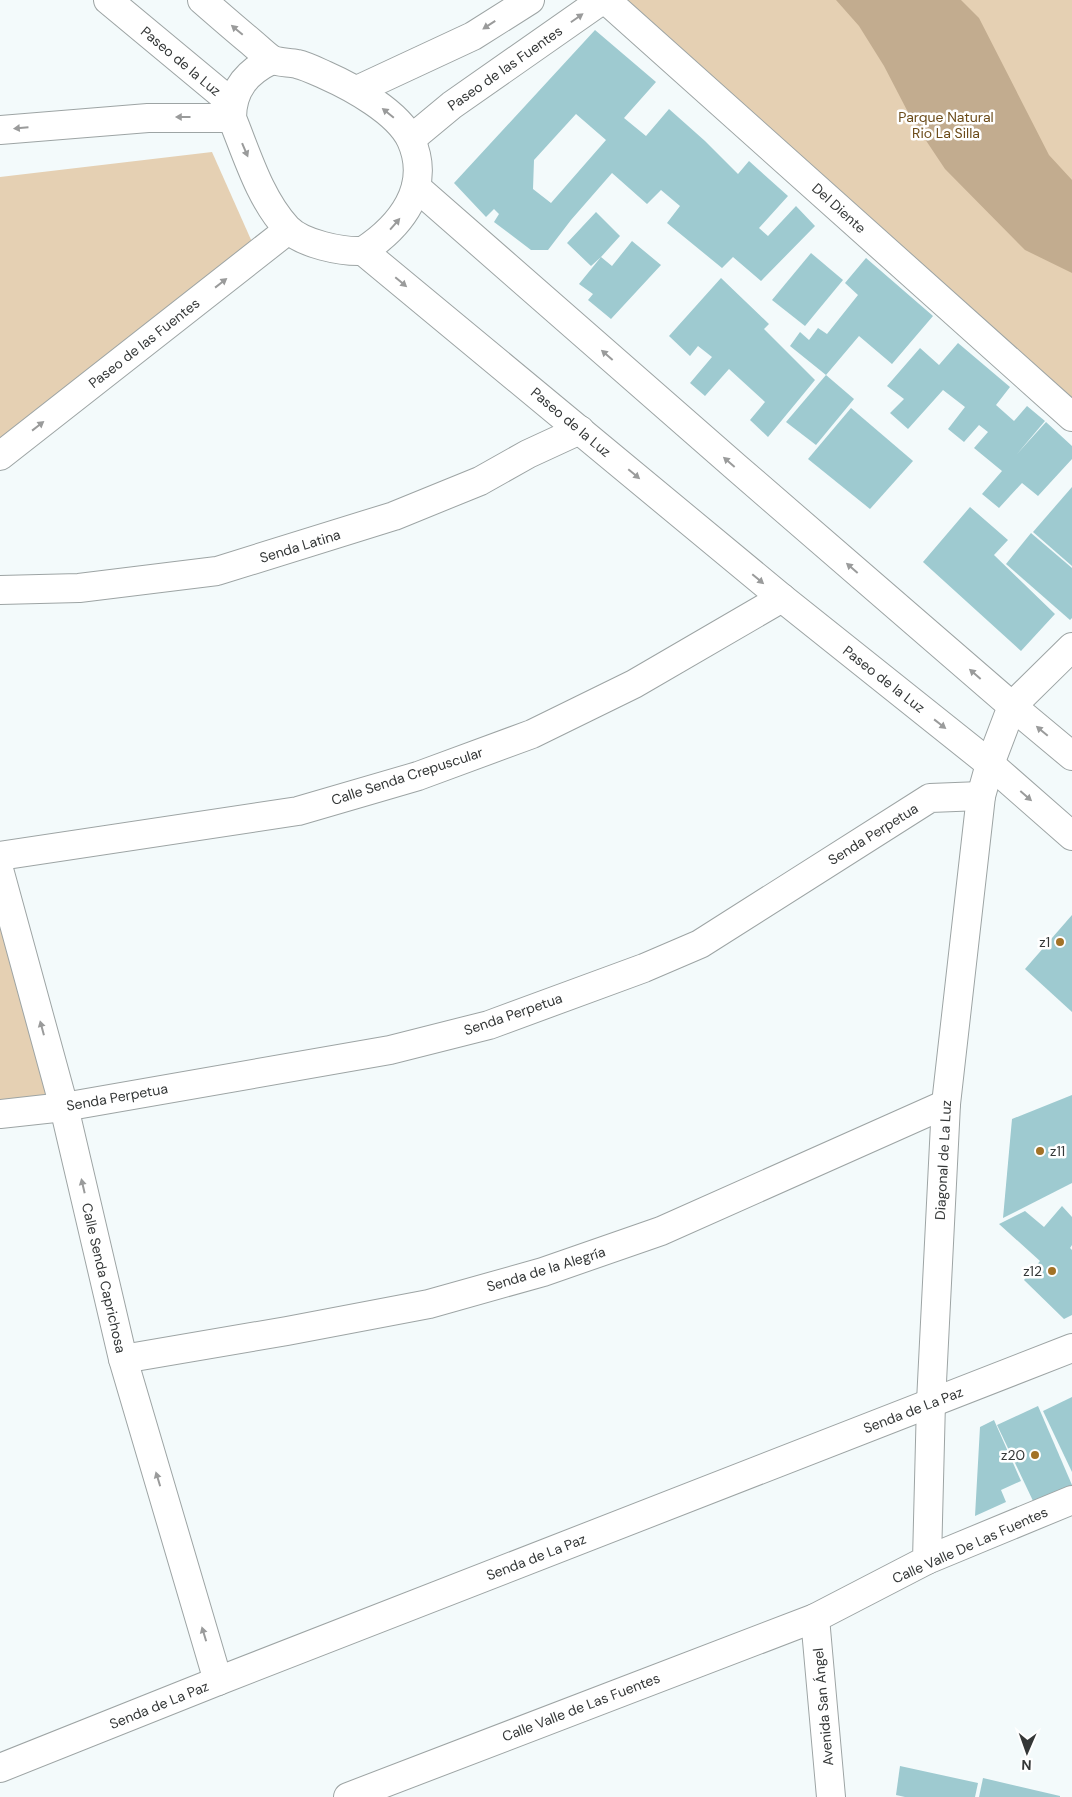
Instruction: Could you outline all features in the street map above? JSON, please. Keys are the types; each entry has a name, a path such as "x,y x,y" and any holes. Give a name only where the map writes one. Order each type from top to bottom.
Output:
{"street":[{"name":"Paseo de la Luz","path":"108,0 232,111 264,193 288,230 310,242 335,250 363,251 782,598 990,764 1072,836"},
{"path":"202,0 272,60 296,64 356,90 394,118 411,139 418,163 416,187 407,208 396,224 374,244 363,251"},
{"path":"356,90 472,36 530,0"},
{"name":"Paseo de las Fuentes","path":"411,139 452,105 604,0"},
{"name":"Del Diente","path":"604,0 1072,416"},
{"path":"0,130 232,111 236,93 249,75 272,60"},
{"path":"416,187 737,468 1072,756"},
{"name":"Paseo de las Fuentes","path":"0,456 288,230"},
{"name":"Senda Latina","path":"0,590 80,588 217,571 394,516 480,481 528,454 580,430"},
{"name":"Calle Senda Crepuscular","path":"0,856 298,811 418,776 541,730 634,684 782,598"},
{"path":"990,764 1012,706 1072,647"},
{"name":"Diagonal de La Luz","path":"927,1560 931,1402 946,1104 981,796 990,764"},
{"name":"Senda Perpetua","path":"0,1114 64,1107 390,1050 489,1026 644,968 700,944 930,798 981,796"},
{"name":"Calle Senda Caprichosa","path":"0,873 64,1107 123,1359 218,1681"},
{"name":"Senda de la Alegría","path":"123,1359 429,1304 543,1272 661,1231 946,1104"},
{"name":"Senda de La Paz","path":"0,1768 1072,1348"},
{"name":"Calle Valle De Las Fuentes","path":"814,1618 927,1560 1072,1500"},
{"name":"Calle Valle de Las Fuentes","path":"348,1797 814,1618"},
{"name":"Avenida San Ángel","path":"814,1618 831,1797"}],"green space":[{"name":"Parque Natural Rio La Silla","path":"619,0 1072,0 1072,413"},
{"path":"212,152 252,242 0,444 0,177"},
{"path":"0,925 50,1099 0,1104"}],"shaded area":[{"path":"836,0 961,0 979,18 1049,155 1072,180 1072,273 1025,250 945,169 911,118 884,66 859,26"}],"building":[{"path":"595,30 656,82 624,118 646,136 669,109 738,174 749,161 788,196 759,228 768,236 796,206 815,226 761,281 733,257 722,268 667,223 680,206 661,190 647,204 612,173 548,250 531,250 494,222 499,214 494,209 486,217 454,183","holes":["576,114 606,140 551,203 533,189 534,160"]},
{"path":"596,212 620,236 591,266 567,243"},
{"path":"632,241 661,265 611,319 588,300 593,294 579,284 601,257 612,266"},
{"path":"811,253 843,280 805,326 772,300"},
{"path":"866,258 933,316 892,364 859,336 826,375 790,346 800,332 809,340 818,328 827,334 858,295 845,283"},
{"path":"721,278 769,324 764,329 815,380 768,437 750,420 765,402 729,369 705,396 690,383 712,357 698,346 690,356 669,336"},
{"path":"958,343 1010,387 996,405 1014,421 1027,406 1045,421 1017,454 1046,422 1072,446 1072,459 1038,496 1022,483 999,508 982,494 1002,471 974,448 988,432 979,425 964,442 948,429 965,407 943,390 908,429 890,413 904,399 887,386 920,348 939,365"},
{"path":"826,375 854,399 816,445 786,422"},
{"path":"851,408 913,461 870,509 808,459"},
{"path":"1072,487 1072,566 1033,532"},
{"path":"970,507 1008,540 994,555 1055,614 1021,651 923,562"},
{"path":"1031,533 1072,568 1072,618 1070,620 1006,564"},
{"name":"z1","path":"1072,915 1072,1012 1025,969"},
{"name":"z11","path":"1072,1095 1072,1183 1003,1218 1012,1119"},
{"name":"z12","path":"1062,1206 1072,1217 1072,1245 1070,1248 1072,1250 1072,1315 1064,1319 1024,1280 1040,1261 999,1224 1025,1211 1044,1227"},
{"path":"1072,1397 1072,1472 1043,1411"},
{"name":"z20","path":"1038,1406 1072,1485 1034,1503 997,1425"},
{"path":"994,1420 1021,1481 1001,1490 1006,1502 975,1516 980,1427"},
{"path":"900,1766 978,1783 975,1797 905,1797 896,1795"},
{"path":"983,1778 1060,1796 1060,1797 979,1797"}],"place":[{"name":"z1","path":"1060,942"},
{"name":"z11","path":"1040,1151"},
{"name":"z12","path":"1052,1271"},
{"name":"z20","path":"1035,1455"}]}
